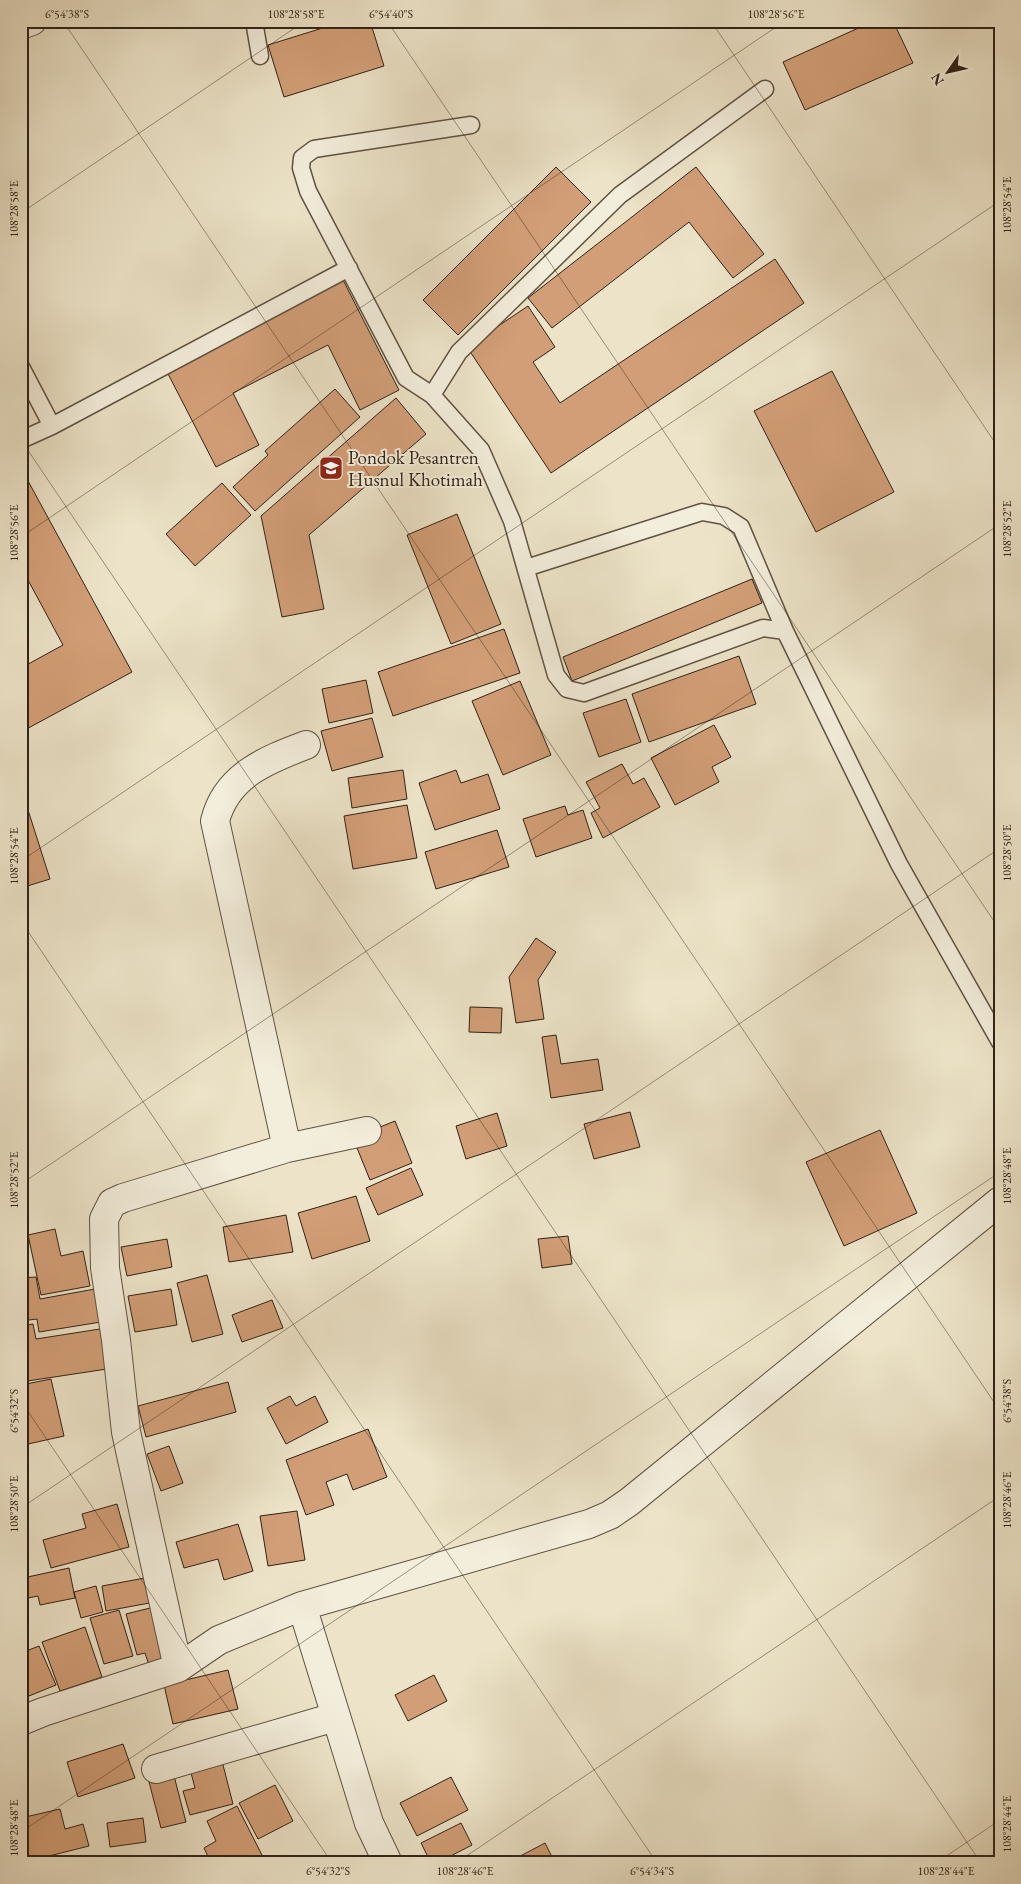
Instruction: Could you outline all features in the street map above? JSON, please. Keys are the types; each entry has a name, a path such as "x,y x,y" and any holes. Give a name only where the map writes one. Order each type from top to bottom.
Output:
{"street":[{"path":"21,25 32,21"},
{"path":"287,1148 215,822 218,807 234,782 267,759 306,744"},
{"path":"178,1668 126,1432 118,1349 105,1268 104,1219 112,1204 123,1198 247,1162 287,1148 367,1131"},
{"path":"21,1721 178,1668 219,1640 302,1606 589,1524 610,1515 1000,1201"},
{"path":"302,1606 335,1718 369,1823 388,1863"},
{"path":"156,1768 335,1718"}],"lane":[{"path":"254,21 260,56"},
{"path":"432,395 459,352 620,195 765,89"},
{"path":"471,124 314,149 302,158 301,168 308,190 406,378 432,395 481,450 512,521 556,675 567,689 576,693 584,693 609,686 763,628 785,631"},
{"path":"21,440 52,426 348,268"},
{"path":"21,367 52,426"},
{"path":"526,568 702,512 724,516 741,527 785,631 899,864 1000,1042"}],"building":[{"path":"345,21 370,21 384,66 284,97 268,45"},
{"path":"874,21 893,21 913,63 805,110 783,62"},
{"path":"556,167 591,202 458,335 423,300"},
{"path":"696,167 764,254 733,278 689,222 552,328 528,298"},
{"path":"775,259 804,303 551,473 467,347 528,306 555,347 533,362 560,403"},
{"path":"342,278 399,390 360,410 328,345 233,393 259,445 216,467 165,368"},
{"path":"832,371 894,492 816,532 754,411"},
{"path":"335,389 360,417 255,511 233,487 268,455 265,451"},
{"path":"396,398 426,434 309,535 324,609 282,617 261,516"},
{"path":"21,468 132,672 21,732 21,668 63,645 21,567"},
{"path":"222,483 251,515 195,566 166,534"},
{"path":"457,514 501,624 451,644 407,535"},
{"path":"752,579 762,603 572,681 563,657"},
{"path":"504,629 520,673 393,716 378,672"},
{"path":"739,656 756,704 649,742 632,694"},
{"path":"366,680 373,713 329,723 322,689"},
{"path":"520,681 551,755 503,775 472,701"},
{"path":"626,699 641,742 599,757 583,713"},
{"path":"372,718 383,757 332,771 321,731"},
{"path":"714,725 731,757 712,767 719,782 675,805 651,758"},
{"path":"622,764 633,784 644,778 660,807 603,838 591,813 600,808 586,782"},
{"path":"403,770 407,799 352,808 348,778"},
{"path":"456,770 461,783 488,774 500,809 435,830 419,783"},
{"path":"21,788 50,879 21,888"},
{"path":"407,805 417,858 353,869 344,816"},
{"path":"565,806 568,815 583,810 592,838 536,857 523,819"},
{"path":"497,830 509,867 436,889 425,852"},
{"path":"536,938 556,952 538,980 544,1019 516,1023 509,977"},
{"path":"470,1007 502,1008 501,1033 469,1032"},
{"path":"556,1035 561,1064 598,1059 603,1090 551,1098 542,1037"},
{"path":"630,1112 640,1147 594,1159 584,1124"},
{"path":"497,1113 507,1146 466,1159 456,1126"},
{"path":"395,1121 412,1163 370,1180 353,1138"},
{"path":"880,1130 917,1213 844,1246 806,1162"},
{"path":"411,1168 423,1195 378,1215 366,1188"},
{"path":"356,1196 370,1241 312,1259 298,1213"},
{"path":"286,1215 293,1252 229,1262 223,1227"},
{"path":"55,1229 61,1256 83,1251 90,1286 41,1295 28,1235"},
{"path":"568,1236 572,1264 542,1268 538,1239"},
{"path":"167,1239 172,1267 127,1276 121,1247"},
{"path":"207,1275 223,1334 192,1342 177,1283"},
{"path":"36,1277 40,1299 95,1289 101,1322 39,1332 37,1319 21,1321 21,1278"},
{"path":"171,1289 177,1325 135,1332 128,1296"},
{"path":"272,1300 283,1328 242,1342 232,1315"},
{"path":"33,1324 36,1339 100,1329 107,1369 21,1382 21,1326"},
{"path":"51,1379 64,1436 28,1444 21,1412 21,1385"},
{"path":"228,1382 236,1412 146,1437 138,1406"},
{"path":"290,1396 296,1406 315,1396 328,1422 286,1444 267,1408"},
{"path":"368,1429 387,1477 353,1490 347,1474 326,1482 334,1505 306,1515 286,1460"},
{"path":"169,1446 183,1483 161,1491 147,1454"},
{"path":"117,1504 129,1547 51,1568 43,1540 86,1528 82,1514"},
{"path":"297,1511 305,1560 268,1566 260,1516"},
{"path":"238,1524 253,1571 224,1580 218,1559 184,1568 176,1542"},
{"path":"69,1568 75,1598 40,1605 38,1596 28,1598 23,1578"},
{"path":"150,1577 155,1602 106,1611 102,1586"},
{"path":"96,1586 103,1612 81,1618 74,1592"},
{"path":"158,1606 171,1659 149,1665 145,1653 137,1655 126,1614"},
{"path":"119,1610 133,1656 104,1664 90,1618"},
{"path":"85,1627 102,1677 60,1691 42,1642"},
{"path":"39,1646 56,1685 24,1698 21,1692 21,1653"},
{"path":"228,1670 238,1709 173,1724 164,1685"},
{"path":"434,1675 447,1701 408,1721 395,1695"},
{"path":"123,1744 135,1778 78,1797 67,1762"},
{"path":"222,1761 233,1804 190,1815 183,1791 195,1788 190,1769"},
{"path":"173,1772 186,1822 161,1828 148,1778"},
{"path":"451,1777 468,1810 417,1836 400,1803"},
{"path":"275,1785 293,1821 258,1839 239,1803"},
{"path":"237,1806 262,1855 247,1863 211,1863 204,1848 216,1841 207,1821"},
{"path":"60,1809 65,1829 83,1824 89,1846 21,1863 21,1818"},
{"path":"143,1818 146,1842 110,1847 107,1823"},
{"path":"461,1823 472,1845 437,1863 431,1863 421,1843"},
{"path":"545,1843 555,1863 507,1863"}],"place":[{"name":"Pondok Pesantren Husnul Khotimah","path":"331,468"}]}
